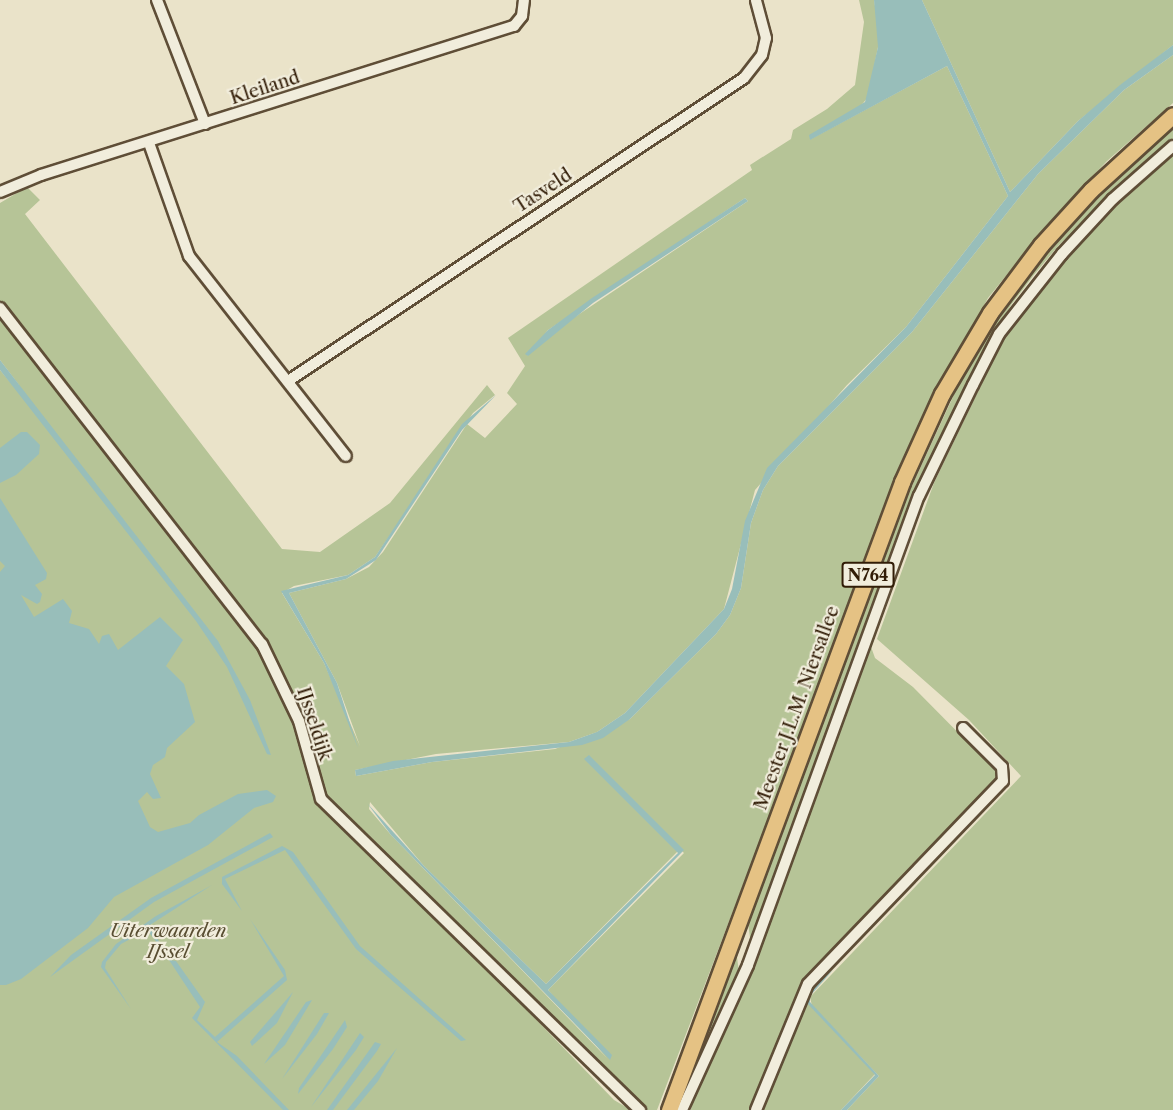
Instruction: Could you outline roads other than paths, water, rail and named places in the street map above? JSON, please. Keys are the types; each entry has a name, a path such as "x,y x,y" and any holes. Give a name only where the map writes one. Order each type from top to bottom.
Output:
{"main road":[{"name":"Meester J.L.M. Niersallee","path":"677,1107 902,482 942,394 990,313 1041,245 1091,190 1173,115"}],"street":[{"path":"157,0 205,124"},
{"name":"Kleiland","path":"0,192 41,175 149,143 514,26 522,16 524,0"},
{"name":"Tasveld","path":"288,381 744,78 762,56 766,38 756,0"},
{"path":"149,143 189,256 346,456"},
{"name":"Meester J.L.M. Niersallee","path":"677,1107 748,965 919,496 999,334 1062,254 1113,199 1173,146"},
{"name":"IJsseldijk","path":"0,308 262,644 299,721 321,799 640,1110"},
{"path":"756,1110 808,984 1003,781 1002,767 963,728"}],"water":[{"path":"874,0 922,0 1010,192 1078,121 1120,85 1173,45 1173,55 1124,90 1038,174 912,332 778,466 763,490 751,523 741,588 730,615 716,634 630,719 603,738 582,745 432,762 356,776 355,770 393,761 569,742 597,732 625,713 724,609 732,589 745,521 767,468 906,327 1008,196 947,66 810,140 809,135 865,102 878,47"},
{"path":"745,198 748,201 593,303 528,356 525,354 548,330 592,298"},
{"path":"0,360 218,641 250,700 271,755 267,754 227,667 196,621 0,370"},
{"path":"496,395 462,430 376,560 346,579 289,593 337,683 358,748 324,663 281,591 348,575 375,557 462,424"},
{"path":"21,432 27,432 40,445 39,454 16,475 0,483 0,448"},
{"path":"0,498 47,573 46,579 35,585 42,594 40,602 37,604 21,595 34,617 63,599 72,611 69,623 89,629 99,644 102,636 109,634 118,650 160,617 183,640 166,666 184,684 195,722 167,748 165,757 153,765 150,774 161,798 153,799 147,792 138,801 150,827 158,832 190,823 199,815 238,794 267,790 276,796 273,802 254,808 208,845 114,897 88,928 21,979 6,985 0,985 0,572 5,566 0,561"},
{"path":"589,755 684,850 548,990 612,1055 610,1060 391,835 367,803 424,866 546,984 678,853 584,759"},
{"path":"270,833 273,837 154,902 50,977 71,955 151,898"},
{"path":"282,846 293,852 360,946 466,1040 461,1041 356,949 285,850 225,879 242,911 222,884 222,877"},
{"path":"212,885 150,925 166,954 147,930 121,944 106,962 105,968 131,1009 101,967 102,962 116,944 156,916"},
{"path":"250,919 285,970 287,980 217,1042 237,1056 289,1110 283,1110 192,1018 200,1007 169,960 176,961 205,1002 197,1020 215,1037 284,976"},
{"path":"833,970 810,996 810,1002 879,1076 847,1110 841,1110 875,1075 806,1002 814,987"},
{"path":"293,992 277,1023 252,1046 250,1042"},
{"path":"312,1000 285,1045 264,1064 306,1002"},
{"path":"324,1013 329,1013 317,1034 282,1079"},
{"path":"345,1020 347,1027 298,1094 299,1088"},
{"path":"360,1033 364,1037 356,1050 311,1107"},
{"path":"375,1042 381,1044 377,1051 333,1110 327,1110"},
{"path":"397,1048 378,1081 354,1110 347,1110"}],"park label":[{"name":"Uiterwaarden IJssel","path":"168,942"}]}
